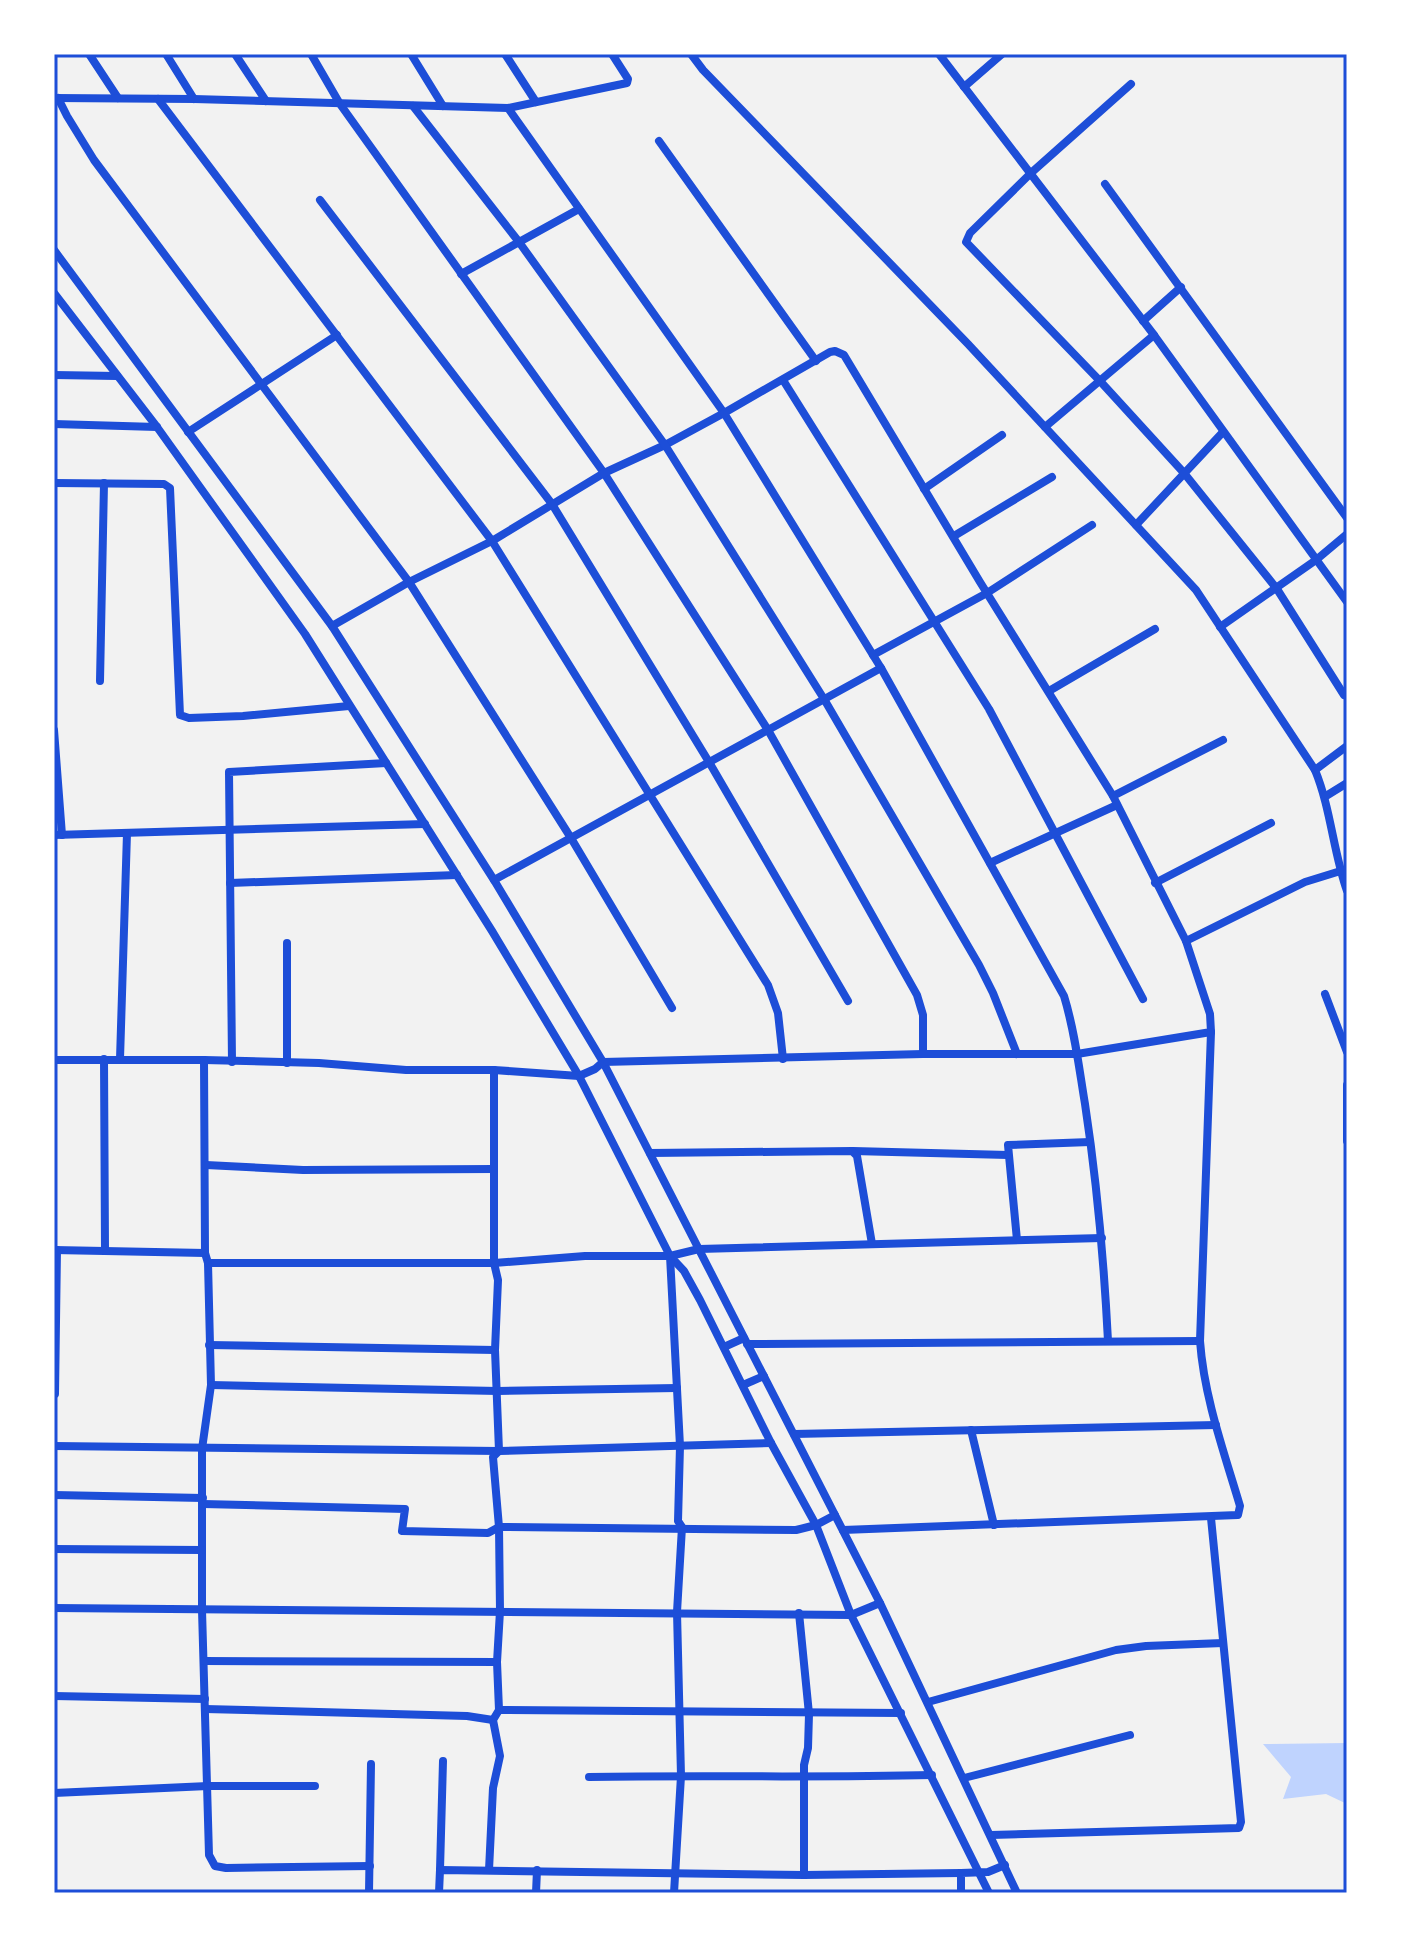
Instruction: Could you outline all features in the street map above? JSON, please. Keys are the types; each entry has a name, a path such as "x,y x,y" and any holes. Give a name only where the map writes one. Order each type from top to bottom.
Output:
{"street":[{"path":"89,54 118,98"},
{"path":"166,54 194,99"},
{"path":"235,54 266,101"},
{"path":"311,54 340,104 604,473 768,730 917,995 923,1015 923,1054"},
{"path":"411,54 443,106"},
{"path":"505,54 536,102"},
{"path":"56,98 508,108 627,83 628,79 612,54"},
{"path":"691,54 968,344 1196,590 1315,770 1326,796 1340,872 1347,891"},
{"path":"939,54 1154,335 1347,602"},
{"path":"964,87 1002,54"},
{"path":"1131,84 1031,173 970,233 966,242 1184,473 1277,589 1344,695"},
{"path":"56,98 94,160 409,582 571,838 672,1008"},
{"path":"158,99 492,541 768,985 778,1013 783,1059"},
{"path":"413,106 519,242 665,445 824,699 979,965 1017,1054"},
{"path":"508,108 724,413 881,668 1064,996 1077,1054 1090,1142 1102,1238 1108,1341"},
{"path":"659,141 816,361"},
{"path":"1105,184 1347,518"},
{"path":"320,200 552,504 709,762 848,1001"},
{"path":"461,274 579,209"},
{"path":"54,250 332,626 494,880 603,1062 699,1249 742,1341 771,1443 825,1520 843,1530 1233,1517 1240,1511 1202,1363 1200,1341 1211,1032 1210,1014 1186,941 1115,800 844,355 835,351 665,445 604,473 492,541 409,582 332,626"},
{"path":"1143,321 1181,287"},
{"path":"54,293 59,306 157,427 305,634 579,1076 670,1256 684,1271 725,1347 794,1434 825,1520 851,1615 932,1775 993,1870 1017,1893"},
{"path":"188,432 337,335"},
{"path":"1045,427 1154,335"},
{"path":"54,375 117,376"},
{"path":"783,380 989,709 1143,999"},
{"path":"54,424 157,427"},
{"path":"1136,525 1223,432"},
{"path":"924,489 1002,435"},
{"path":"954,536 1052,477"},
{"path":"54,483 164,484 170,488 180,715 189,718 243,716 349,706"},
{"path":"100,681 104,483"},
{"path":"873,655 987,593 1092,525"},
{"path":"1220,627 1277,589 1347,534"},
{"path":"1049,691 1155,629"},
{"path":"494,880 881,668"},
{"path":"54,730 58,835 425,824"},
{"path":"990,863 1055,832 1223,740"},
{"path":"1315,770 1347,746"},
{"path":"232,1062 229,772 386,763"},
{"path":"1326,796 1347,783"},
{"path":"1155,883 1271,823"},
{"path":"120,1059 127,833"},
{"path":"1186,941 1305,882 1340,872"},
{"path":"230,883 457,875"},
{"path":"287,943 287,1063"},
{"path":"1325,994 1347,1052"},
{"path":"54,1060 204,1060 579,1076 603,1062 923,1054 1077,1054 1211,1032"},
{"path":"104,1059 105,1250"},
{"path":"204,1060 205,1253 208,1263 211,1385 202,1449 202,1610 209,1855 215,1866 226,1868 370,1866"},
{"path":"489,1870 493,1788 500,1756 493,1720 499,1710 497,1662 500,1611 499,1527 493,1457 499,1451 495,1350 498,1280 494,1263 494,1070"},
{"path":"1347,1085 1347,1141"},
{"path":"1017,1240 1008,1145 1090,1142"},
{"path":"650,1153 852,1151 1008,1155"},
{"path":"852,1151 857,1156 872,1244"},
{"path":"206,1165 303,1170 494,1169"},
{"path":"208,1263 494,1263 585,1256 670,1256 699,1249 1102,1238"},
{"path":"55,1394 55,1250 205,1253"},
{"path":"670,1256 680,1446 678,1521 682,1527 677,1612 681,1776 674,1893"},
{"path":"725,1347 742,1341 1200,1341"},
{"path":"209,1345 495,1350"},
{"path":"211,1385 498,1391 677,1388"},
{"path":"794,1434 1216,1425"},
{"path":"971,1430 994,1525"},
{"path":"54,1446 499,1451 771,1443"},
{"path":"54,1495 405,1509 402,1531 488,1533 499,1527 796,1530 825,1520"},
{"path":"991,1835 1239,1828 1241,1822 1211,1518"},
{"path":"843,1530 991,1835 993,1870 989,1893"},
{"path":"54,1549 202,1550"},
{"path":"54,1608 851,1615 877,1605"},
{"path":"799,1613 809,1714 804,1765 804,1875"},
{"path":"928,1702 1116,1650 1223,1643"},
{"path":"204,1661 497,1662"},
{"path":"54,1696 467,1716 493,1720"},
{"path":"499,1710 901,1713"},
{"path":"964,1778 1130,1735"},
{"path":"439,1893 443,1761"},
{"path":"369,1893 371,1764"},
{"path":"589,1777 805,1779 932,1775"},
{"path":"54,1793 208,1786 315,1786"},
{"path":"440,1870 804,1875 993,1870"},
{"path":"536,1893 537,1870"},
{"path":"961,1873 961,1893"}],"water":[{"path":"1347,1743 1347,1804 1326,1794 1283,1799 1291,1777 1263,1744"}]}
